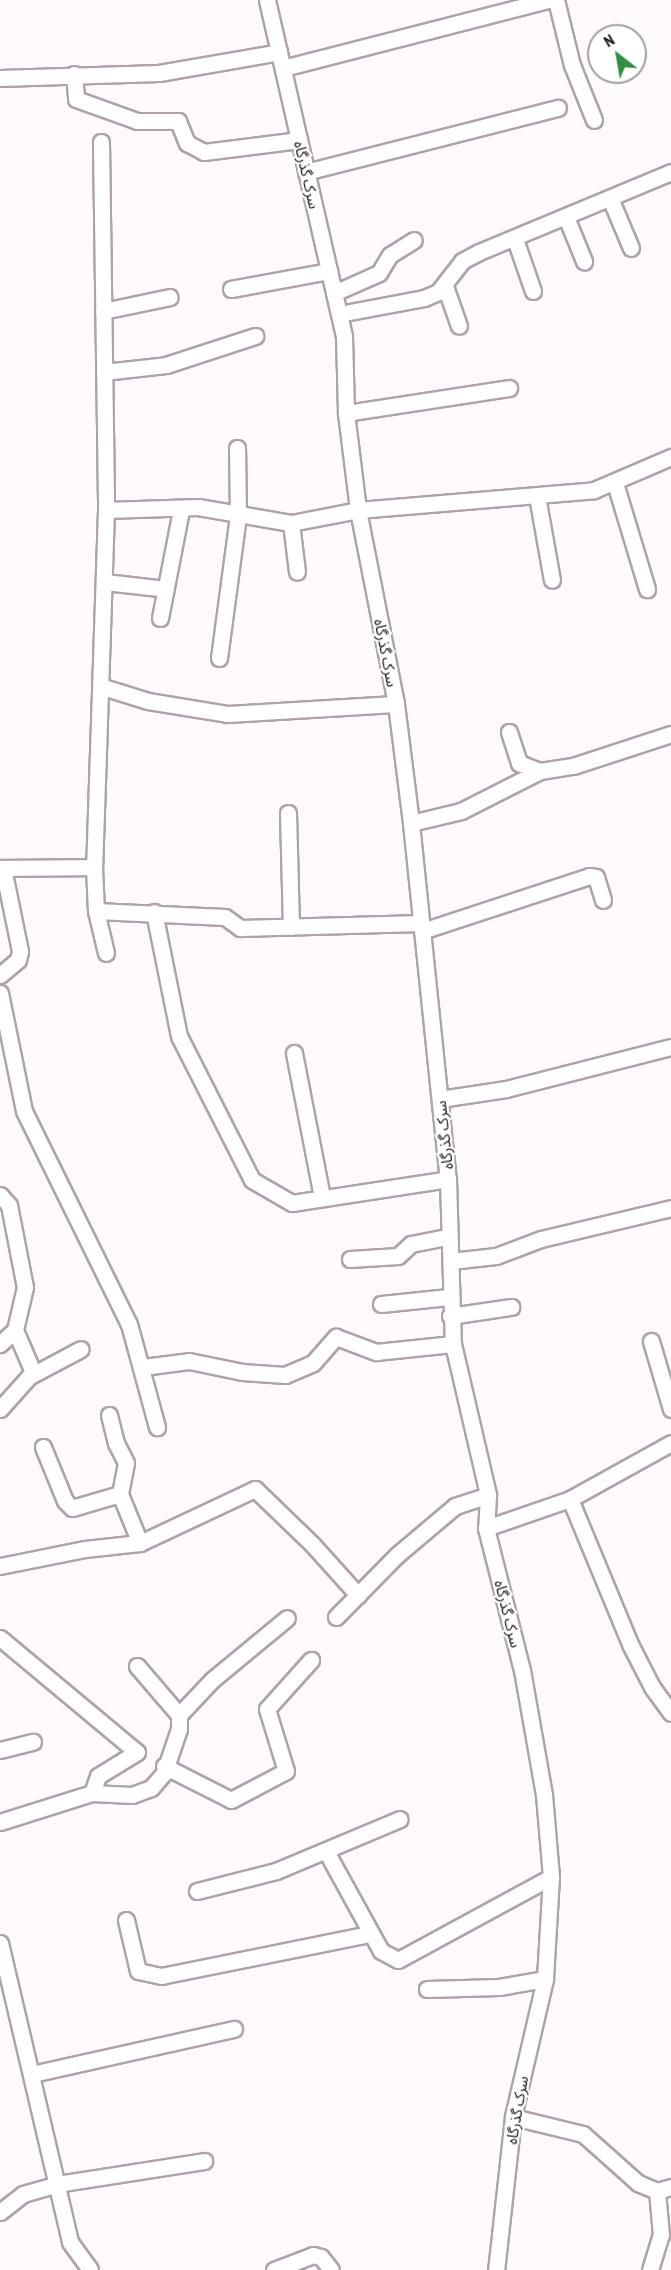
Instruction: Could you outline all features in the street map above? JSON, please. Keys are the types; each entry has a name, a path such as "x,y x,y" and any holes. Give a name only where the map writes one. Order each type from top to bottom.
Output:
{"street":[{"name":"سرک گذرگاه","path":"267,0 339,314 346,413 358,510 396,704 411,823 448,1179 447,1237 451,1262 449,1297 453,1344 489,1495 486,1528 524,1682 544,1795 551,1877 545,1978 513,2118 496,2270"},
{"path":"283,68 548,0"},
{"path":"556,0 572,64 594,120"},
{"path":"0,78 159,73 279,52"},
{"path":"74,74 75,99 138,121 178,121 187,143 204,152 299,140"},
{"path":"306,171 558,108"},
{"path":"101,142 106,510 103,687 94,867 96,911 106,953"},
{"path":"339,314 424,298 445,286 462,261 610,198 670,177"},
{"path":"610,198 631,248"},
{"path":"566,217 584,261"},
{"path":"515,239 533,291"},
{"path":"334,293 379,273 390,255 414,240"},
{"path":"231,289 329,271"},
{"path":"445,286 459,326"},
{"path":"104,311 170,297"},
{"path":"104,372 166,365 255,336"},
{"path":"346,413 509,388"},
{"path":"219,658 238,516 237,448"},
{"path":"106,510 181,510 198,507 238,516 291,523 358,510 594,490 671,458"},
{"path":"615,483 647,589"},
{"path":"537,496 552,580"},
{"path":"160,618 181,510"},
{"path":"291,523 297,572"},
{"path":"105,582 166,589"},
{"path":"103,687 148,701 227,714 396,704"},
{"path":"509,732 519,763 540,771"},
{"path":"411,823 460,811 540,771 573,766 671,734"},
{"path":"288,813 291,927"},
{"path":"0,975 18,960 20,951 2,868 94,867"},
{"path":"96,911 225,917 240,927 422,927 589,876 596,877 603,900"},
{"path":"154,912 164,975 180,1036 252,1180 292,1203 448,1179"},
{"path":"0,993 24,1111 129,1324 143,1367 158,1427"},
{"path":"440,1098 506,1089 671,1047"},
{"path":"294,1053 322,1197"},
{"path":"0,1195 9,1205 25,1276 15,1330 0,1344"},
{"path":"451,1262 496,1256 542,1239 671,1208"},
{"path":"350,1259 398,1256 411,1244 447,1237"},
{"path":"381,1304 449,1297"},
{"path":"450,1316 511,1307"},
{"path":"15,1330 25,1346 32,1375"},
{"path":"143,1367 189,1361 242,1372 285,1375 313,1363 336,1337 376,1352 453,1344"},
{"path":"651,1341 671,1409"},
{"path":"0,1409 32,1375 81,1349"},
{"path":"109,1415 116,1443 126,1463 120,1494 140,1543"},
{"path":"486,1528 570,1499 671,1443"},
{"path":"44,1447 65,1501 72,1508 120,1494"},
{"path":"0,1566 85,1549 140,1543 255,1489 358,1595"},
{"path":"336,1617 455,1506 489,1495"},
{"path":"570,1499 630,1646 652,1688 671,1713"},
{"path":"179,1715 212,1680 286,1618"},
{"path":"0,1638 137,1752 99,1776 92,1793"},
{"path":"164,1766 231,1800 286,1771 267,1709 311,1660"},
{"path":"0,1822 92,1793 132,1795 151,1788 164,1773 164,1766 179,1729 179,1715 137,1666"},
{"path":"0,1750 33,1742"},
{"path":"197,1891 276,1871 400,1819"},
{"path":"326,1851 381,1951 398,1960 551,1877"},
{"path":"126,1920 138,1971 161,1976 370,1934"},
{"path":"0,1943 70,2242 90,2270"},
{"path":"427,1989 499,1987 545,1978"},
{"path":"32,2074 234,2029"},
{"path":"513,2118 583,2134 638,2183 664,2189 661,2235 650,2270"},
{"path":"0,2212 23,2194 57,2184 204,2161"},
{"path":"273,2270 313,2255 321,2257 331,2270"}]}
